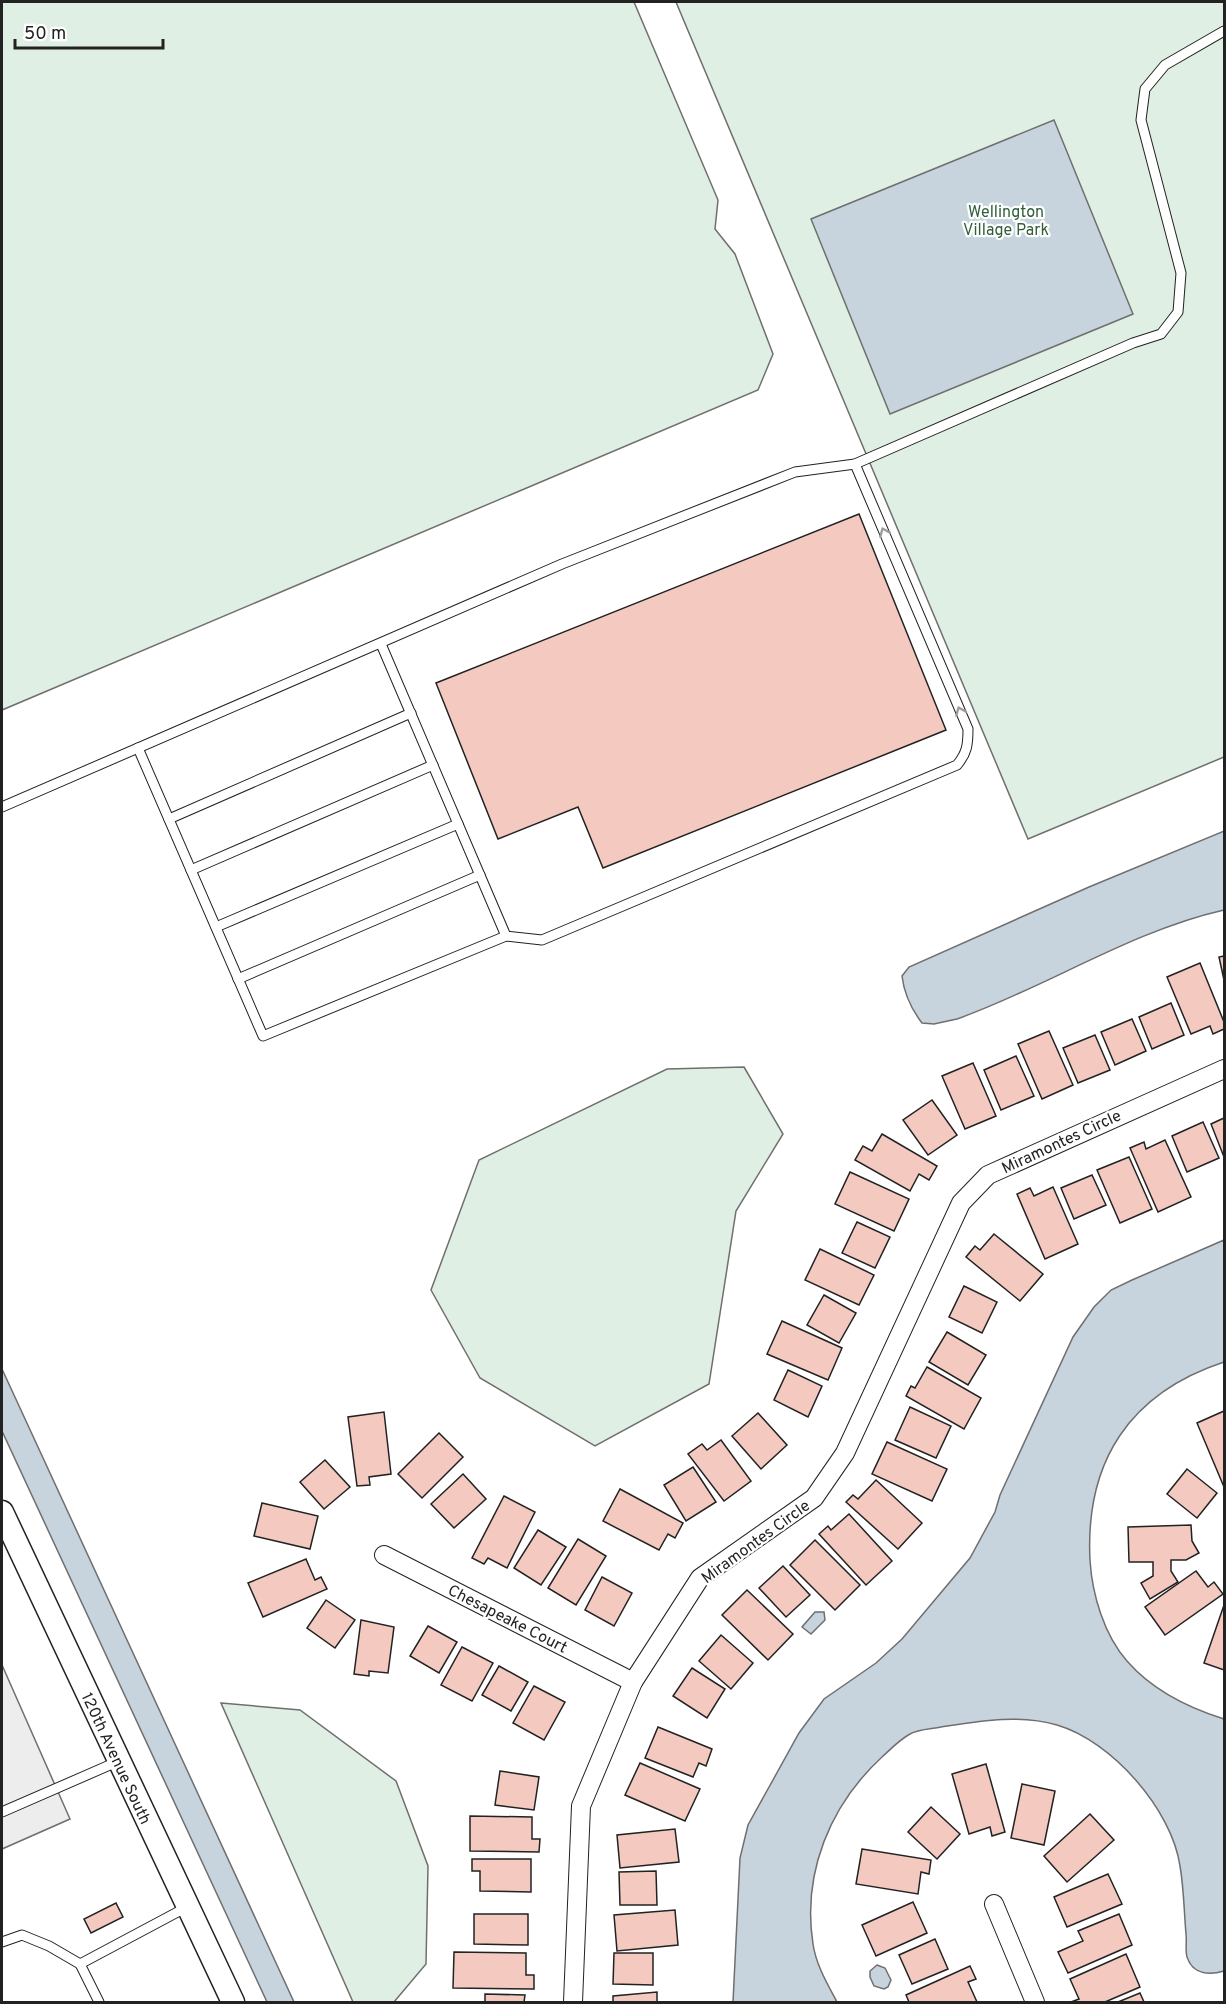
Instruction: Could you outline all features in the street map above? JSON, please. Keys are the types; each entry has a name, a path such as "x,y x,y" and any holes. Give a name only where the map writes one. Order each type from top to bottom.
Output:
{"street":[{"name":"Miramontes Circle","path":"573,2002 581,1806 633,1682 700,1578 814,1498 845,1453 961,1203 988,1175 1224,1069"},
{"name":"120th Avenue South","path":"2,1512 232,2002"},
{"name":"Chesapeake Court","path":"384,1555 633,1682"},
{"path":"994,1904 1035,2002"}],"lane":[{"path":"2,807 562,564 795,472 855,464 1133,343 1161,334 1178,312 1181,273 1141,120 1144,89 1165,65 1224,31"},
{"path":"138,748 263,1036 506,936 542,940 957,765 968,745 968,729 855,464"},
{"path":"381,644 506,936"},
{"path":"169,819 411,713"},
{"path":"191,870 433,765"},
{"path":"216,927 458,824"},
{"path":"238,979 480,875"},
{"path":"2,1812 118,1761"},
{"path":"80,1964 187,1906"},
{"path":"2,1942 22,1935 49,1946 80,1964 99,2002"}],"green space":[{"path":"2,2 634,2 718,200 715,229 735,254 773,354 758,390 2,710"},
{"name":"Wellington Village Park","path":"676,2 1224,2 1224,757 1028,839"},
{"path":"744,1067 783,1134 736,1211 709,1384 595,1446 480,1378 431,1290 479,1160 667,1069"},
{"path":"221,1703 300,1710 396,1781 428,1866 426,1964 394,2002 353,2002"}],"shaded area":[{"path":"1054,120 1133,314 890,414 811,219"},
{"path":"1224,831 1224,910 1156,931 957,1019 934,1024 922,1023 915,1013 902,976 909,967 1089,887"},
{"path":"1224,1240 1224,1362 1191,1375 1163,1392 1139,1412 1120,1436 1105,1462 1096,1492 1090,1524 1090,1560 1093,1586 1101,1614 1112,1639 1127,1661 1148,1681 1172,1697 1224,1719 1224,1971 1202,1972 1193,1967 1187,1957 1182,1883 1175,1845 1152,1801 1136,1780 1118,1762 1078,1733 1057,1725 1014,1719 913,1732 882,1757 848,1796 824,1842 816,1866 812,1892 813,1944 817,1960 837,2002 733,2002 740,1858 748,1825 799,1733 824,1699 876,1663 902,1639 970,1558 995,1512 1000,1495 1073,1337 1094,1307 1111,1290"},
{"path":"2,1369 294,2002 267,2002 2,1431"},
{"path":"815,1612 824,1612 825,1620 811,1634 802,1627"},
{"path":"2,1665 70,1819 2,1849"},
{"path":"877,1965 885,1968 891,1980 888,1987 884,1989 874,1986 870,1977 870,1971"}],"building":[{"path":"859,514 946,730 603,868 578,807 498,839 436,683"},
{"path":"1224,956 1224,980 1219,957"},
{"path":"1200,963 1224,1022 1224,1029 1213,1034 1210,1026 1191,1034 1167,977"},
{"path":"1171,1003 1184,1035 1152,1049 1139,1017"},
{"path":"1132,1019 1146,1051 1115,1065 1101,1032"},
{"path":"1049,1031 1073,1085 1042,1099 1018,1044"},
{"path":"1095,1035 1110,1070 1078,1083 1063,1048"},
{"path":"1016,1056 1034,1096 1001,1110 984,1070"},
{"path":"973,1063 996,1116 965,1129 942,1076"},
{"path":"932,1100 957,1135 928,1155 903,1120"},
{"path":"1224,1118 1224,1157 1211,1124"},
{"path":"1203,1122 1219,1158 1187,1172 1172,1136"},
{"path":"882,1134 937,1166 929,1180 919,1174 910,1191 855,1160 863,1146 872,1151"},
{"path":"1165,1140 1191,1197 1158,1212 1130,1148 1144,1142 1146,1149"},
{"path":"1129,1157 1152,1209 1120,1223 1097,1170"},
{"path":"850,1172 909,1199 894,1231 835,1204"},
{"path":"1092,1175 1106,1205 1074,1219 1061,1188"},
{"path":"1053,1187 1078,1244 1045,1259 1017,1194 1030,1188 1034,1196"},
{"path":"857,1222 890,1237 875,1268 842,1253"},
{"path":"994,1234 1043,1274 1020,1301 966,1257 975,1246 980,1250"},
{"path":"820,1249 874,1275 859,1305 805,1280"},
{"path":"964,1286 997,1302 982,1333 949,1317"},
{"path":"824,1295 856,1313 839,1343 807,1325"},
{"path":"782,1321 842,1348 828,1380 767,1354"},
{"path":"947,1332 986,1355 968,1385 929,1362"},
{"path":"927,1367 981,1398 964,1429 906,1396 911,1386 915,1388"},
{"path":"788,1370 822,1386 808,1417 774,1400"},
{"path":"910,1407 951,1426 936,1458 895,1440"},
{"path":"1224,1411 1224,1487 1197,1423"},
{"path":"384,1412 391,1474 369,1477 370,1485 357,1486 348,1417"},
{"path":"758,1413 787,1445 761,1469 732,1436"},
{"path":"439,1433 463,1457 422,1498 398,1474"},
{"path":"721,1440 751,1481 724,1501 688,1454 702,1444 707,1450"},
{"path":"887,1442 947,1469 932,1501 872,1474"},
{"path":"325,1460 350,1487 324,1509 300,1482"},
{"path":"693,1467 716,1502 686,1521 664,1485"},
{"path":"1187,1469 1217,1493 1197,1518 1167,1494"},
{"path":"463,1474 486,1499 454,1528 431,1504"},
{"path":"876,1480 922,1523 898,1549 846,1502 853,1495 858,1499"},
{"path":"620,1489 683,1523 675,1538 668,1534 659,1550 603,1521"},
{"path":"504,1496 535,1512 507,1568 488,1558 484,1564 472,1558"},
{"path":"262,1503 318,1516 310,1549 254,1536"},
{"path":"849,1514 892,1561 866,1585 819,1534 828,1526 831,1530"},
{"path":"1191,1525 1192,1541 1199,1553 1186,1560 1171,1560 1171,1571 1178,1582 1150,1599 1141,1583 1153,1576 1153,1562 1129,1562 1128,1527"},
{"path":"538,1530 566,1547 541,1585 514,1568"},
{"path":"578,1539 606,1556 576,1605 548,1588"},
{"path":"815,1540 860,1585 835,1610 790,1565"},
{"path":"306,1559 315,1580 321,1577 327,1589 263,1617 248,1583"},
{"path":"783,1566 810,1595 786,1617 759,1588"},
{"path":"1196,1571 1208,1587 1214,1582 1223,1594 1165,1635 1145,1607"},
{"path":"602,1577 632,1593 614,1626 585,1610"},
{"path":"747,1590 793,1634 768,1660 722,1615"},
{"path":"326,1600 355,1620 335,1648 307,1628"},
{"path":"1224,1605 1224,1670 1204,1663"},
{"path":"361,1620 394,1627 388,1673 369,1671 369,1676 354,1674"},
{"path":"428,1626 457,1642 439,1673 410,1656"},
{"path":"721,1635 753,1663 731,1689 699,1661"},
{"path":"462,1647 493,1663 472,1701 441,1685"},
{"path":"499,1666 528,1682 511,1711 482,1695"},
{"path":"692,1668 725,1689 707,1718 673,1696"},
{"path":"534,1686 565,1702 544,1740 513,1723"},
{"path":"658,1727 712,1749 706,1766 699,1763 693,1777 645,1758"},
{"path":"640,1763 700,1789 685,1821 625,1795"},
{"path":"986,1764 1005,1832 992,1836 990,1827 969,1834 952,1774"},
{"path":"500,1771 539,1777 534,1810 495,1805"},
{"path":"1022,1784 1055,1791 1044,1845 1011,1838"},
{"path":"931,1807 960,1834 937,1859 908,1832"},
{"path":"1090,1814 1114,1840 1067,1882 1044,1856"},
{"path":"470,1816 532,1817 532,1839 540,1839 539,1852 470,1851"},
{"path":"675,1829 679,1862 620,1868 617,1835"},
{"path":"862,1849 931,1860 929,1874 921,1872 918,1894 856,1884"},
{"path":"472,1859 531,1859 531,1892 480,1891 480,1871 472,1871"},
{"path":"656,1871 657,1905 620,1905 619,1872"},
{"path":"1108,1874 1122,1904 1067,1927 1054,1897"},
{"path":"913,1902 927,1933 876,1956 862,1925"},
{"path":"116,1903 123,1917 91,1933 84,1919"},
{"path":"675,1910 678,1945 617,1951 614,1915"},
{"path":"474,1914 528,1914 528,1945 474,1944"},
{"path":"1119,1914 1132,1945 1068,1973 1058,1952 1083,1941 1078,1931"},
{"path":"935,1939 948,1969 912,1984 899,1955"},
{"path":"454,1952 526,1953 526,1975 534,1975 534,1989 453,1988"},
{"path":"614,1953 653,1953 653,1985 613,1984"},
{"path":"1126,1954 1140,1987 1105,2002 1071,2002 1079,1999 1070,1979"},
{"path":"970,1966 976,1979 968,1982 977,2002 909,2002 906,1995"},
{"path":"657,1992 657,2002 613,2002 613,1996"},
{"path":"1140,1993 1144,2002 1118,2002"},
{"path":"485,1994 525,1995 524,2002 485,2002"}]}
